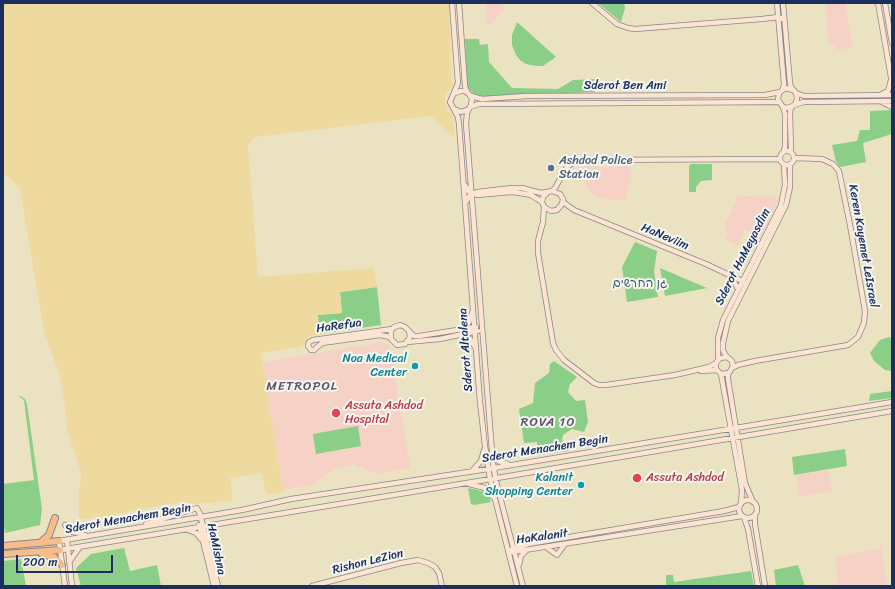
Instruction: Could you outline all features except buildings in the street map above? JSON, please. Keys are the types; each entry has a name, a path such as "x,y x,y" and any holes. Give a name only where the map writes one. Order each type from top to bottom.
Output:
{"highway":[{"path":"40,543 49,535 55,518"},
{"path":"3,546 59,541"},
{"path":"3,554 60,550"},
{"path":"35,552 51,556 66,564"}],"main road":[{"path":"452,3 458,86 450,102 454,109 461,112 470,108 472,101 465,86 459,3"},
{"path":"592,3 610,19 628,28 641,29 762,19 784,19"},
{"path":"777,3 784,84 778,98 778,102 783,107 785,114 785,146 780,159 784,165 793,162 794,158 794,154 791,151 790,113 797,101 795,92 790,83 783,3"},
{"path":"878,3 892,81 888,90 879,95"},
{"path":"885,3 892,43"},
{"path":"781,90 788,88 804,96 892,95"},
{"name":"Sderot Ben Ami","path":"469,94 475,98 482,99 527,96 764,95 781,90"},
{"path":"454,93 461,91 469,94"},
{"path":"876,101 885,103 892,107"},
{"path":"783,107 793,106 804,102 892,101"},
{"name":"Sderot Ben Ami","path":"470,108 479,104 778,102"},
{"name":"Sderot Altalena","path":"470,108 467,114 466,124 474,211 495,500 517,586"},
{"name":"Sderot Altalena","path":"454,109 459,124 476,350 488,469 493,479 511,538 523,586"},
{"path":"784,151 791,151"},
{"name":"Keren Kayemet LeIsrael","path":"732,368 755,361 848,345 858,336 864,323 865,311 840,171 833,164 822,159 794,158"},
{"path":"717,370 690,372 620,384 599,385 589,380 562,358 553,343 538,253 538,241 543,222 543,197 560,180 567,167 573,163 583,160 780,159"},
{"name":"Sderot HaMeyasdim","path":"717,361 718,338 720,330 738,290 745,282 786,205 790,187 790,164"},
{"name":"Sderot HaMeyasdim","path":"729,359 723,350 728,321 781,204 785,185 784,165"},
{"path":"471,179 475,186 484,193"},
{"path":"466,204 468,197 472,194 511,192 526,193 535,196 551,211 556,211 563,202 560,194 560,180"},
{"path":"464,182 472,194"},
{"path":"474,211 477,200 484,193 512,188 522,188 541,193 550,191 560,194"},
{"name":"HaNeviim","path":"563,202 574,210 706,264 745,282"},
{"name":"HaNeviim","path":"559,209 574,210"},
{"path":"543,222 551,211"},
{"path":"731,276 738,290"},
{"path":"462,329 469,322 473,308"},
{"path":"402,325 414,336 475,327 482,329 475,333 407,342 402,345 397,345 392,342 390,337 392,329 396,326 402,325"},
{"name":"HaRefua","path":"390,337 380,335 322,343 313,350 308,346 309,342 313,340 392,329"},
{"path":"407,342 410,337 409,331"},
{"path":"460,335 470,339 476,350"},
{"path":"690,372 708,367 722,357 729,359 733,365 728,373 728,379 734,428"},
{"name":"Keren Kayemet LeIsrael","path":"729,359 737,362 755,361"},
{"path":"717,361 717,370 721,374 745,483 749,496 756,508 755,524 765,586"},
{"path":"721,374 728,373"},
{"name":"Sderot Menachem Begin","path":"59,541 242,510 291,499 488,469 892,402"},
{"name":"Sderot Menachem Begin","path":"60,550 493,479 892,411"},
{"path":"736,437 742,490 739,511 748,528 758,586"},
{"path":"472,471 481,461 485,446"},
{"path":"492,454 498,461 511,465"},
{"path":"466,483 485,488 491,493 495,500"},
{"path":"740,505 745,501 753,502"},
{"name":"HaKalanit","path":"508,552 528,544 724,511 740,505"},
{"path":"135,528 197,508 201,517"},
{"path":"743,517 749,518 755,515"},
{"name":"HaMishna","path":"201,517 201,527 218,586"},
{"name":"HaKalanit","path":"514,550 526,550 743,517"},
{"path":"184,529 196,533 205,542 210,531 218,524"},
{"path":"65,525 76,533 88,536"},
{"path":"511,538 517,543 528,544"},
{"path":"66,586 67,540"},
{"path":"59,541 60,550 66,564 72,586"},
{"name":"HaMishna","path":"205,542 214,586"},
{"path":"546,547 557,555 565,544"},
{"path":"66,564 79,548"},
{"path":"519,570 520,557 526,550"},
{"name":"Rishon LeZion","path":"312,586 415,560 428,563 438,572 442,586"}],"shaded area":[{"path":"486,3 501,3 504,9 491,25 487,25"},
{"path":"828,3 846,3 852,47 837,50 828,39 826,5"},
{"path":"627,166 631,170 625,200 603,199 590,193 578,168"},
{"path":"738,196 780,197 761,237 745,229 738,245 725,240 728,233 724,227"},
{"name":"Assuta Ashdod Hospital","path":"383,342 390,346 410,468 378,474 353,464 336,468 313,485 283,490 262,362"},
{"path":"829,470 832,491 798,496 797,475"},
{"path":"881,548 887,586 839,586 837,581 836,557"}],"green space":[{"path":"598,3 624,3 625,8 621,22"},
{"path":"517,22 556,57 543,66 526,64 520,60 512,45 512,35"},
{"path":"465,39 479,39 480,45 488,44 489,62 512,88 558,89 573,80 596,79 595,92 477,97 467,87"},
{"path":"891,110 892,134 863,143 866,162 840,167 836,161 832,145 857,141 860,130 870,130 870,111"},
{"path":"691,164 712,164 712,180 701,181 696,187 696,192 689,192 689,166"},
{"name":"גן החרשים","path":"635,242 657,251 654,271 658,297 627,302 622,267"},
{"path":"660,268 707,288 665,296"},
{"path":"377,287 381,325 320,334 317,315 342,313 340,292"},
{"path":"889,337 892,339 892,371 885,370 874,361 870,353 880,340"},
{"path":"554,361 577,377 570,384 568,392 576,401 585,400 588,422 584,432 572,429 563,435 562,440 569,451 538,455 537,442 524,443 519,409 533,403 535,383 549,373 550,364"},
{"path":"892,391 892,398 869,401 870,394"},
{"path":"12,395 21,396 25,399 27,404 42,509 40,525 5,533 3,518 3,484 34,480 24,400 19,396"},
{"path":"358,426 361,446 316,454 313,434"},
{"path":"845,449 847,466 794,475 792,457"},
{"path":"468,488 482,491 488,495 491,502 474,505 471,504"},
{"path":"124,548 130,571 157,565 161,586 81,586 76,568 91,554"},
{"path":"21,559 26,586 3,586 3,561"},
{"path":"798,565 805,586 776,586 774,570"},
{"path":"751,571 754,586 666,586 666,575 673,575 674,582"}],"sand":[{"path":"3,3 450,3 451,75 453,85 446,95 445,101 447,108 453,117 455,138 431,116 255,137 248,146 258,277 374,268 377,287 340,292 342,313 318,315 320,334 310,336 306,339 304,345 261,353 283,492 268,494 265,491 262,473 230,478 233,500 212,503 185,504 180,502 102,517 79,519 79,489 82,477 68,432 59,374 44,331 20,188 3,174"}],"place":[{"name":"Ashdod Police Station","path":"551,168"},
{"name":"Noa Medical Center","path":"415,366"},
{"name":"Assuta Ashdod Hospital","path":"336,413"},
{"name":"Assuta Ashdod","path":"637,478"},
{"name":"Kalanit Shopping Center","path":"581,485"}],"district":[{"name":"METROPOL","path":"302,387"},
{"name":"ROVA 10","path":"548,423"}]}
